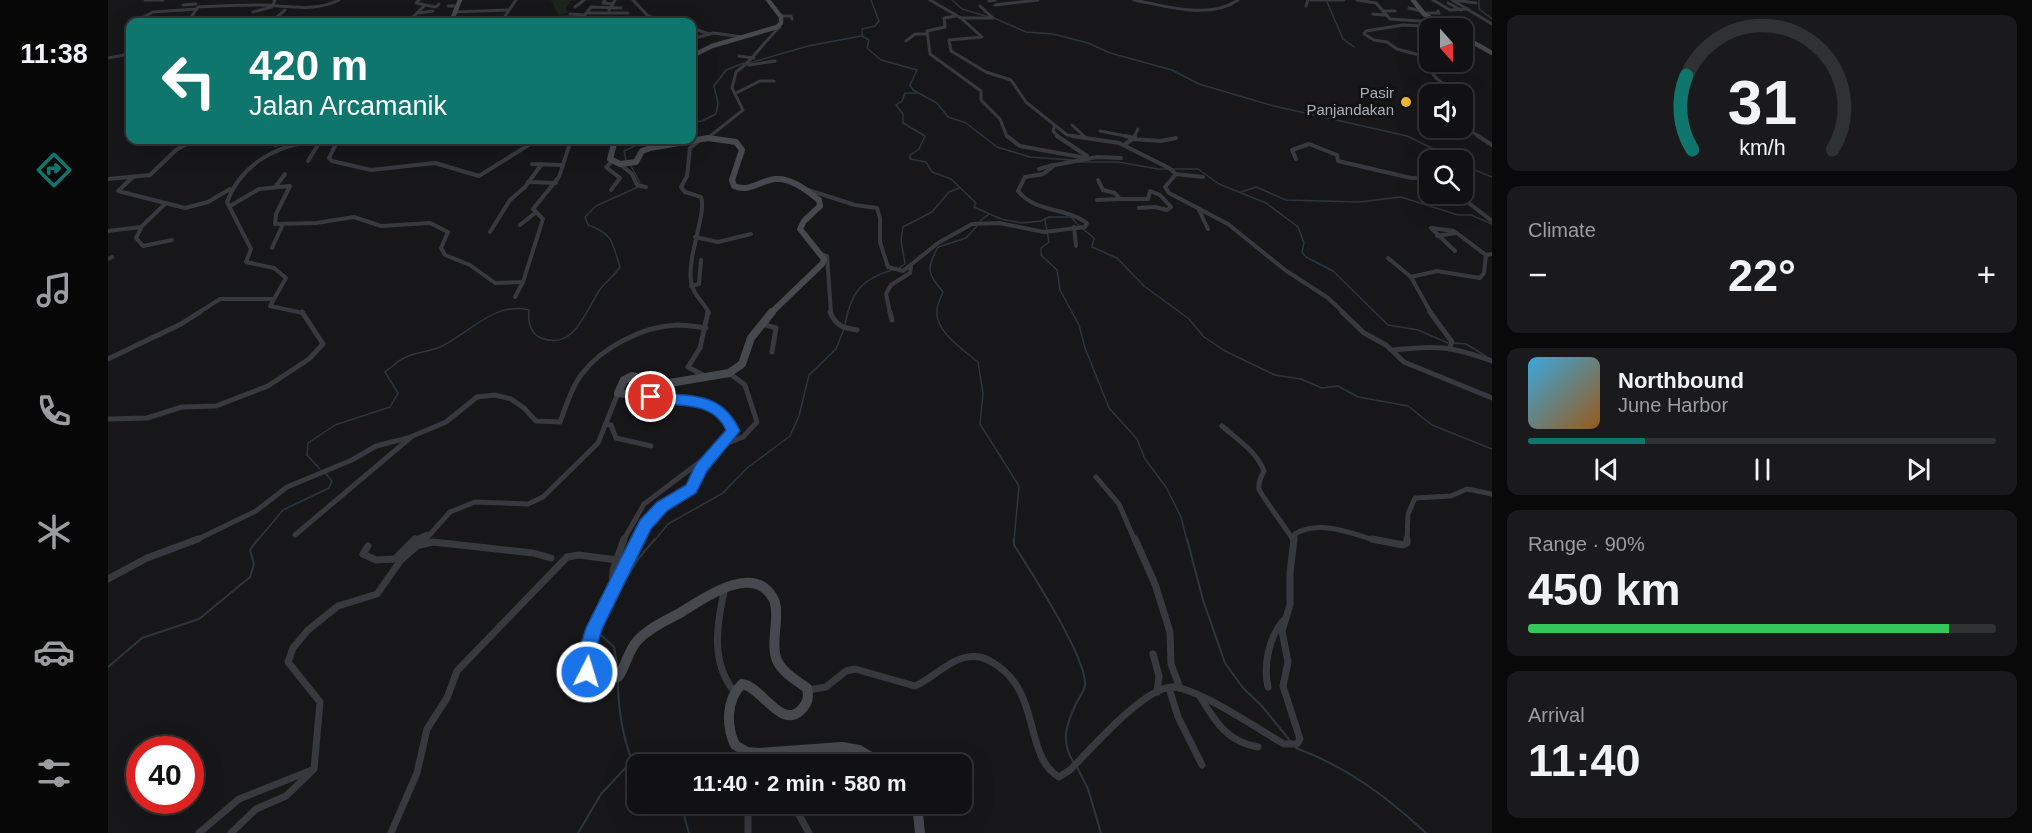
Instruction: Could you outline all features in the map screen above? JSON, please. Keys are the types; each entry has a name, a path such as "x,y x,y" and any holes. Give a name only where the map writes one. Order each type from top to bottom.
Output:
{"street":[{"path":"145,0 163,0"},
{"path":"272,7 275,0"},
{"path":"183,5 263,5 287,9 327,6 339,0"},
{"path":"419,0 416,3 436,7 439,4"},
{"path":"452,18 460,0"},
{"path":"503,18 516,0"},
{"path":"575,7 584,0"},
{"path":"633,0 647,15 653,18"},
{"path":"696,144 742,110 732,88 736,72 754,58 762,44 781,23 781,15 768,0"},
{"path":"930,0 959,17 982,37 949,40 951,50 977,66 1011,80 1023,98 1067,135 1124,145 1173,171 1203,177"},
{"path":"989,1 995,0"},
{"path":"995,5 1038,0"},
{"path":"1134,0 1199,11 1217,9 1238,0"},
{"path":"1306,6 1310,0 1343,1 1340,6"},
{"path":"1360,0 1376,3 1390,19 1419,21"},
{"path":"1413,0 1422,12 1430,18"},
{"path":"1433,0 1450,10 1469,10"},
{"path":"1452,0 1476,3"},
{"path":"1452,0 1492,22"},
{"path":"605,2 622,6 617,14"},
{"path":"1448,3 1462,11"},
{"path":"413,18 420,13 425,4"},
{"path":"586,13 590,7 613,4"},
{"path":"606,14 613,4"},
{"path":"143,18 153,12 197,5"},
{"path":"448,6 457,6"},
{"path":"906,41 914,35 926,34 930,29 946,26 944,18 993,18 980,6"},
{"path":"253,12 272,7"},
{"path":"596,14 600,7"},
{"path":"1409,8 1422,12 1439,13 1438,11"},
{"path":"280,18 277,17 287,9"},
{"path":"454,12 508,10"},
{"path":"420,13 433,11"},
{"path":"1373,14 1395,12"},
{"path":"570,14 628,13"},
{"path":"781,15 791,16 792,19"},
{"path":"696,54 712,46 773,29 781,23"},
{"path":"1419,26 1404,25 1364,34 1374,40 1388,42 1397,49 1419,55"},
{"path":"696,29 710,34 743,37"},
{"path":"696,38 710,34"},
{"path":"926,34 930,54 981,91 981,100 1000,119 1011,142 1090,158 1121,158"},
{"path":"1473,42 1492,53"},
{"path":"108,58 126,55"},
{"path":"739,56 754,58"},
{"path":"748,64 775,61"},
{"path":"977,66 986,64"},
{"path":"1432,72 1444,84"},
{"path":"735,93 758,81 774,81"},
{"path":"1054,125 1056,135 1090,158"},
{"path":"1072,125 1080,135 1090,138"},
{"path":"1124,145 1134,139 1138,129"},
{"path":"1100,131 1113,131 1134,139 1161,141 1176,138"},
{"path":"1473,132 1492,145"},
{"path":"231,833 256,809 286,796 314,769 320,702 288,662 293,648 308,630 338,606 377,594 401,560 420,545 450,512 475,502 528,504 543,497 598,444 624,380 632,376 664,384 729,373 744,363 752,338 762,324 822,264 823,258 803,236 800,229 820,202 788,181 776,179 752,188 737,189 732,180 742,155 741,146 727,139 696,139"},
{"path":"1296,159 1292,150 1298,145 1309,143 1337,155 1338,161 1402,176 1419,177"},
{"path":"108,179 150,175 176,150 187,144"},
{"path":"133,177 118,191 165,204 191,207 232,188 255,165 294,144"},
{"path":"308,161 319,144"},
{"path":"336,144 329,158 332,161 371,170 399,165 435,163 479,176 486,174 498,163 531,144"},
{"path":"515,297 523,282 543,219 536,213 536,205 556,183 569,144"},
{"path":"614,144 609,157 632,174 637,185 646,187"},
{"path":"611,190 620,178 606,167 616,163 636,162 645,149 672,144"},
{"path":"696,144 690,148 687,176 681,187 703,200 690,277 692,286 708,310 706,328 698,352 688,367 707,377"},
{"path":"1039,169 1090,158"},
{"path":"532,164 561,165"},
{"path":"490,232 510,200 541,165"},
{"path":"801,188 820,192 855,205 876,207 880,218 880,242 888,267 900,271 911,267 938,243 972,224 999,223 1044,232 1087,224 1081,218 1031,205 1018,193 1025,177 1043,174 1055,165"},
{"path":"1157,194 1172,182 1173,171"},
{"path":"276,186 285,174"},
{"path":"1098,180 1103,190 1115,193 1120,199"},
{"path":"528,182 556,183"},
{"path":"230,207 237,205 253,191 276,186 290,188 273,222 275,224 316,223 354,217 381,226 430,223 448,232 441,248 445,255 470,265 495,283 523,282"},
{"path":"1165,187 1169,193 1228,224 1285,270 1328,298 1364,333 1393,350 1404,362 1492,398"},
{"path":"108,419 147,417 182,407 216,406 268,386 309,359 323,344 305,314 293,309 272,309 270,306 286,278 274,268 246,262 251,249 227,202 232,188"},
{"path":"1097,200 1143,200 1149,198 1149,192 1157,194 1169,203 1169,209 1139,208"},
{"path":"1184,200 1190,197"},
{"path":"165,204 141,227 136,238 143,246 172,240"},
{"path":"1470,204 1492,221"},
{"path":"1198,207 1206,221 1204,225 1208,229"},
{"path":"520,225 536,213"},
{"path":"272,248 283,224"},
{"path":"108,231 116,228 141,227"},
{"path":"1076,246 1079,227"},
{"path":"1455,251 1431,230 1432,227 1445,227 1458,233 1471,240 1486,255"},
{"path":"695,237 718,242 748,232 751,234"},
{"path":"1437,236 1458,233"},
{"path":"819,253 827,256 830,264 828,297 837,325 843,329 858,330"},
{"path":"1486,255 1492,254"},
{"path":"1411,276 1437,271 1480,278 1484,273 1486,255"},
{"path":"1388,258 1411,276 1451,345"},
{"path":"692,286 699,284 701,260"},
{"path":"892,320 886,294 891,285 910,273 911,267"},
{"path":"108,359 181,324 220,298 272,299"},
{"path":"762,324 776,328 772,352"},
{"path":"108,579 147,558 212,534 256,511 287,487 352,460 373,448 446,422 465,405 482,396 511,399 528,409 536,421 560,422 580,376 604,352 634,336 656,329 678,325 706,328"},
{"path":"1393,350 1426,344 1451,345 1492,361"},
{"path":"613,591 611,584 617,560 627,531 641,507 689,472 710,451 743,437 757,422 745,385 729,373"},
{"path":"618,393 699,402 714,406 726,416 733,427 732,434 701,468 691,489 666,504 651,517 594,628 584,663 590,675 608,679 620,675 635,643 654,626 725,586 751,583 770,594 775,608 773,650 776,662 782,671 808,690 826,687 846,671 855,669 915,686 956,660 975,656 987,658 1010,674 1020,686 1027,701 1044,761 1053,775 1059,777 1070,770 1129,710 1157,692 1169,688 1180,688 1200,696 1284,744 1298,744 1300,739 1283,686 1288,662 1282,631 1290,605 1289,581 1293,540 1300,530 1314,527 1403,545 1407,543 1405,526 1411,502 1415,498 1451,496 1467,489 1492,494"},
{"path":"606,424 610,425 616,438 651,446"},
{"path":"1222,426 1250,450 1262,466 1264,471 1259,481 1259,491 1283,521 1293,540"},
{"path":"295,535 413,435"},
{"path":"1096,477 1119,504 1155,584 1170,632 1171,664 1180,688"},
{"path":"368,546 363,554 371,559 395,559 413,540 429,534"},
{"path":"420,545 433,542 533,553 551,558"},
{"path":"392,833 417,773 427,729 447,698 458,671 472,652 567,556 579,555 617,560"},
{"path":"725,586 720,598 718,635 723,679 734,691"},
{"path":"1268,687 1264,677 1270,642 1279,624 1284,620"},
{"path":"1153,654 1159,676 1157,692"},
{"path":"808,690 805,706 789,715 774,709 748,683 742,684 734,691 731,700 731,737 740,749 759,753 842,747 859,750 866,754"},
{"path":"1169,688 1178,717 1202,765"},
{"path":"1200,696 1216,722 1234,741 1241,746 1258,747"},
{"path":"199,833 245,795 314,769"},
{"path":"748,814 748,833"},
{"path":"799,814 809,833"},
{"path":"918,814 920,833"}],"shaded area":[{"path":"551,0 577,0 571,1 566,8 568,13 559,15 623,16 624,18 560,18"}],"waterway":[{"path":"871,0 879,21 875,26 862,29 862,36 869,40 867,48 881,60 917,70 910,85 913,90 937,103 948,117 966,123 997,147 1030,157 1072,160"},
{"path":"952,0 962,9 989,17"},
{"path":"1479,0 1479,9 1492,19"},
{"path":"1327,2 1343,39 1354,47"},
{"path":"994,18 1026,32 1053,34 1088,43 1110,53 1172,70 1199,84 1274,106 1407,136 1436,150"},
{"path":"749,63 808,46 861,36"},
{"path":"696,122 716,114 718,103 714,86 726,70 744,63"},
{"path":"917,93 905,93 902,101 896,105 903,114 903,123 925,136 919,149 910,155 910,159 926,162 932,172 951,179 976,203 974,207 1001,219 1022,223 1041,221 1049,217 1071,217 1079,226"},
{"path":"626,160 624,151 639,144"},
{"path":"1079,162 1118,162 1158,169 1198,169 1219,184 1266,203 1298,227 1304,243 1302,252 1306,257 1333,271 1388,325 1418,330 1448,343"},
{"path":"320,469 307,455 308,443 335,425 390,407 398,393 385,372 401,359 440,347 504,310 529,310 530,326 541,338 552,341 570,334 583,319 601,288 620,267 611,240 597,228 588,225 585,217 596,206 638,187 639,181 631,166"},
{"path":"1473,169 1492,177"},
{"path":"1241,192 1256,187 1286,200 1359,202 1401,197 1458,215 1471,215 1492,224"},
{"path":"899,268 905,264 901,240 903,227 932,212 949,192 959,188"},
{"path":"979,222 989,214"},
{"path":"1045,220 1049,242 1041,248 1041,255 1057,270 1060,290 1079,325 1085,348 1109,408 1137,439 1145,459 1166,487 1181,517 1187,541"},
{"path":"977,226 966,238 938,247 931,261 930,271 943,292 937,308 940,325 951,340 978,362 983,393 980,424 1019,486 1014,541"},
{"path":"1083,229 1094,238 1092,247 1117,258 1144,286 1189,319 1204,337 1225,351 1275,375 1301,379 1322,388 1338,386 1358,397 1408,406 1432,425 1492,449"},
{"path":"845,324 847,313 859,289 872,278 892,270"},
{"path":"654,541 668,524 723,493 747,468 790,436 799,416 809,375 836,349 844,329"},
{"path":"1453,343 1466,344 1486,356"},
{"path":"257,541 283,510 329,488 332,481 326,474"},
{"path":"108,667 142,638 199,619 250,577 254,564 250,550 258,539"},
{"path":"616,595 639,558 655,539"},
{"path":"1187,539 1203,600 1225,663 1243,688 1262,706 1291,742"},
{"path":"1014,541 1014,545 1068,636 1083,673 1085,686 1070,718 1066,733 1067,748 1074,763"},
{"path":"607,613 600,634 614,647 618,669"},
{"path":"618,680 621,721 630,754"},
{"path":"1296,748 1349,773 1396,807 1426,833"},
{"path":"578,833 601,794 627,766"},
{"path":"1077,767 1088,789 1101,833"},
{"path":"684,814 689,833"}],"place":[{"name":"Pasir Panjandakan","path":"1406,102"}],"route":[{"path":"587,672 585,660 594,628 646,525 662,506 691,489 701,468 730,438 733,431 732,424 726,416 710,404 651,397"}]}
